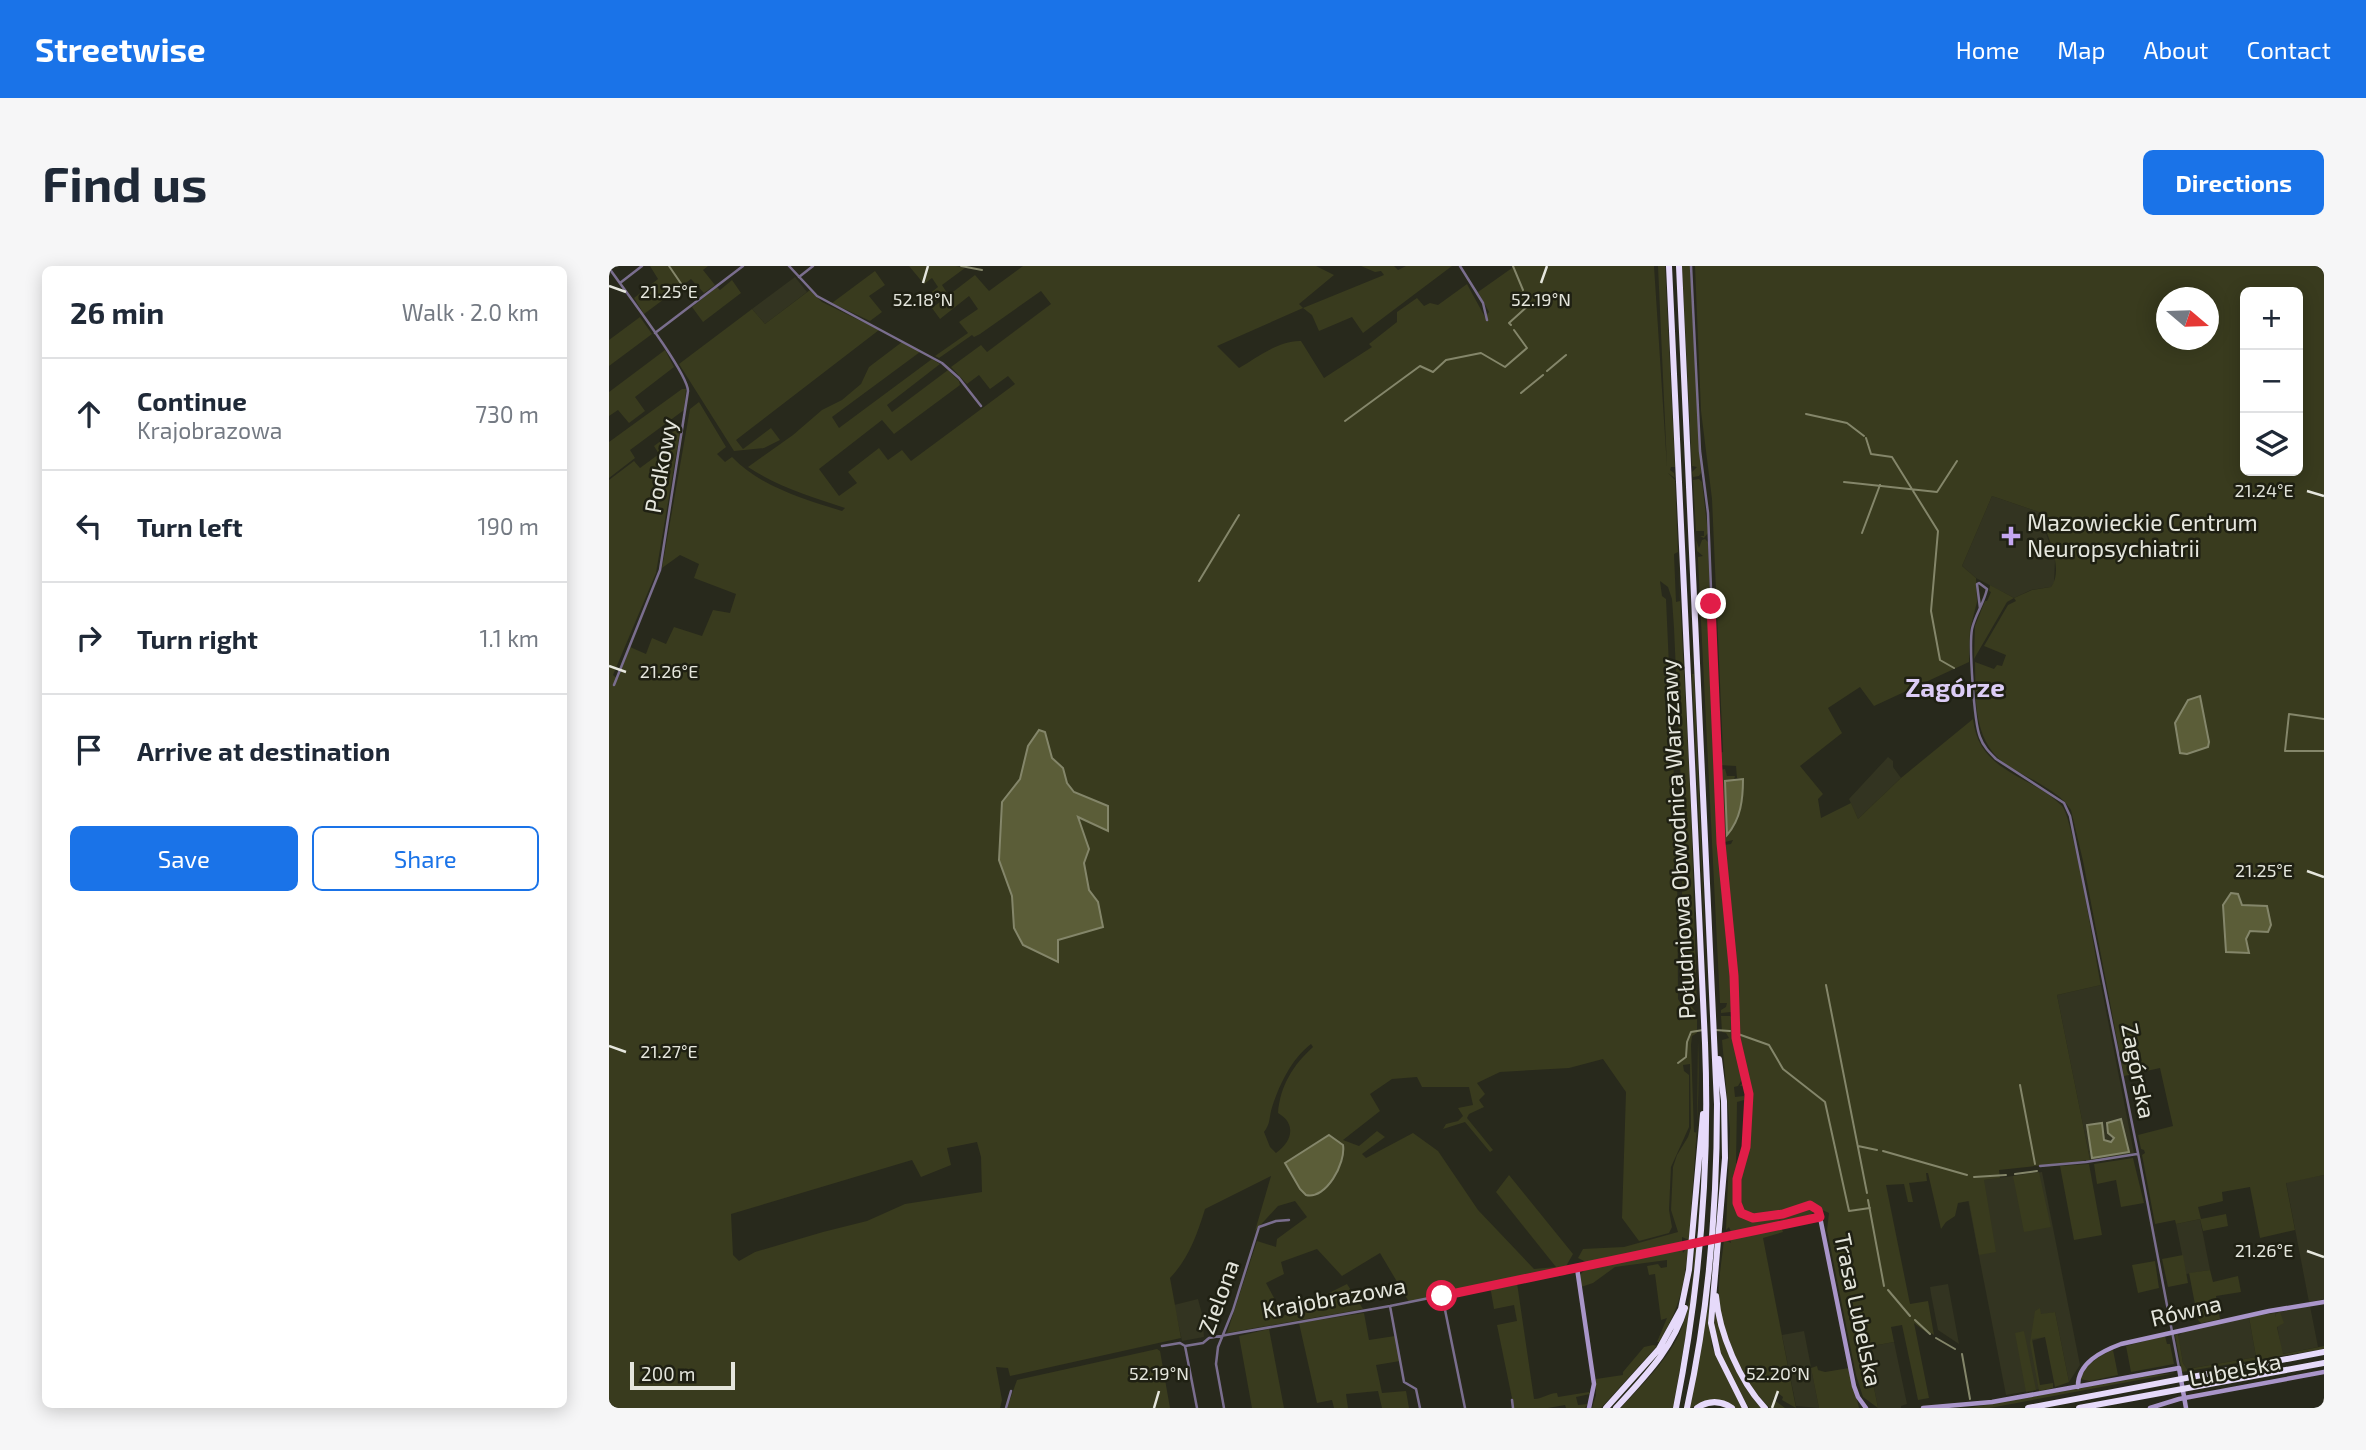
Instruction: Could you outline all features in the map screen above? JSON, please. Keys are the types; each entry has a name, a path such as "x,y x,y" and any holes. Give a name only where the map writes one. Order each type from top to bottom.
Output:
{"highway":[{"name":"Południowa Obwodnica Warszawy","path":"1669,266 1706,1067 1706,1172 1700,1254 1688,1345 1676,1408"},
{"name":"Południowa Obwodnica Warszawy","path":"1678,266 1714,1011 1717,1139 1703,1311 1687,1408"},
{"path":"1715,1036 1724,1101 1725,1149 1724,1196 1711,1311 1715,1344 1722,1365 1745,1408"},
{"path":"1616,1408 1661,1357 1674,1337 1687,1299 1706,1067"},
{"path":"1606,1408 1651,1358 1674,1325 1684,1298 1691,1254"},
{"path":"1715,1279 1717,1311 1725,1334 1745,1381 1765,1408"},
{"path":"2028,1408 2324,1352"},
{"path":"2079,1408 2324,1363"},
{"path":"1697,1408 1712,1401 1732,1408"}],"street":[{"path":"619,283 642,266"},
{"path":"656,333 743,266"},
{"path":"789,266 817,296 828,303 942,363 960,378 981,406"},
{"path":"799,276 813,266"},
{"path":"1460,266 1483,303 1487,320"},
{"path":"1691,266 1700,451 1708,525 1721,843 1734,976 1736,1038 1749,1094 1746,1147 1737,1179 1737,1203 1741,1213 1749,1217 1783,1214 1810,1205 1818,1210 1820,1217"},
{"name":"Podkowy","path":"609,268 656,333 688,385 688,402 660,570 614,685"},
{"name":"Zagórska","path":"1980,608 1976,591 1979,583 1987,589 1971,637 1976,724 1980,740 1996,759 2063,803 2070,816 2139,1153 2179,1369"},
{"path":"2040,1166 2139,1153"},
{"name":"Krajobrazowa","path":"1162,1346 1203,1343 1209,1338 1442,1296 1820,1217"},
{"name":"Trasa Lubelska","path":"1820,1217 1854,1386 1866,1408"},
{"name":"Zielona","path":"1223,1408 1216,1364 1218,1347 1224,1336 1259,1227 1289,1220"},
{"path":"1577,1268 1594,1384 1589,1408"},
{"path":"1442,1296 1465,1408"},
{"name":"Równa","path":"2078,1387 2079,1374 2084,1367 2104,1351 2121,1344 2198,1325 2324,1302"},
{"path":"1389,1306 1404,1382 1416,1389 1420,1408"},
{"path":"1185,1346 1197,1408"},
{"path":"1923,1408 1992,1402 2179,1369 2186,1408"},
{"name":"Lubelska","path":"2152,1408 2179,1399 2324,1372"},
{"path":"1006,1408 1011,1391"},
{"path":"1512,1400 1513,1408"}],"shaded area":[{"path":"650,266 708,266 703,270 715,285 704,293 691,279 644,314 634,298 658,279"},
{"path":"909,266 965,268 942,285 947,293 929,306 923,299 938,287 932,278 924,284"},
{"path":"1023,266 1316,266 1334,275 1299,304 1303,308 1217,346 1239,368 1276,346 1301,341 1324,378 1372,347 1369,344 1397,322 1397,312 1417,298 1424,306 1430,303 1438,305 1467,284 1485,317 1489,312 1478,292 1512,266 1654,266 1667,467 1658,266 1665,266 1675,467 1670,470 1675,478 1668,473 1675,480 1678,552 1674,554 1676,602 1680,601 1678,558 1691,809 1697,1004 1690,1005 1697,1013 1687,1006 1683,989 1681,784 1674,628 1672,599 1668,587 1660,581 1662,596 1666,599 1677,846 1678,999 1687,1014 1697,1017 1697,1033 1692,1036 1691,1045 1694,1132 1697,1133 1689,1240 1682,1237 1682,1242 1586,1262 1578,1258 1583,1249 1624,1247 1678,1232 1671,1210 1673,1167 1691,1128 1690,1064 1683,1065 1684,1071 1689,1075 1689,1127 1671,1167 1669,1210 1672,1227 1669,1233 1639,1241 1622,1218 1626,1092 1603,1059 1569,1068 1500,1072 1477,1083 1485,1094 1479,1100 1484,1107 1469,1114 1467,1118 1493,1150 1490,1152 1465,1122 1443,1129 1446,1124 1458,1121 1463,1116 1458,1108 1473,1105 1469,1087 1422,1087 1417,1077 1392,1079 1370,1094 1380,1111 1343,1140 1359,1146 1377,1131 1385,1137 1362,1154 1366,1158 1413,1133 1438,1151 1478,1210 1534,1269 1556,1267 1496,1192 1509,1175 1573,1254 1565,1268 1566,1275 1517,1283 1534,1399 1554,1393 1557,1393 1558,1397 1589,1392 1590,1394 1576,1397 1578,1405 1588,1404 1585,1408 1566,1408 1565,1405 1514,1408 1497,1325 1517,1321 1514,1305 1494,1309 1490,1286 1409,1302 1380,1253 1342,1276 1317,1249 1281,1262 1284,1274 1266,1283 1279,1307 1281,1317 1347,1284 1363,1309 1227,1333 1257,1241 1276,1247 1277,1239 1307,1217 1295,1201 1278,1206 1255,1231 1271,1176 1205,1209 1192,1246 1170,1278 1181,1338 1010,1376 1008,1368 996,1367 1002,1400 1000,1408 609,1408 609,480 634,461 640,468 659,454 654,446 681,426 656,573 613,675 618,679 630,647 646,654 652,638 666,644 674,627 702,636 713,610 730,613 736,594 694,578 699,564 680,555 662,568 690,409 699,402 726,447 717,454 725,462 732,457 770,484 798,497 842,511 845,508 783,486 748,467 793,435 822,410 842,400 861,384 869,367 902,342 920,352 832,417 839,428 932,359 940,364 887,405 892,412 948,370 960,385 894,434 882,420 819,469 839,496 857,483 848,472 879,448 888,460 902,450 911,461 1015,384 1008,376 990,389 979,375 967,384 951,367 981,345 987,352 1051,304 1041,291 980,334 974,337 972,335 939,358 935,356 968,333 959,322 978,309 969,296 940,319 932,308 975,275 989,291","holes":["1311,1044 1313,1047 1299,1061 1285,1085 1279,1103 1278,1113 1288,1122 1290,1133 1286,1144 1276,1153 1270,1147 1264,1132 1286,1074 1297,1057","977,1142 981,1157 982,1192 905,1204 867,1221 755,1252 739,1261 733,1255 731,1214 912,1160 921,1177 951,1165 947,1148"]},
{"path":"1361,266 1394,266 1398,270 1406,266 1452,266 1363,333 1352,317 1319,331 1312,315 1303,308 1384,275 1381,271 1375,272"},
{"path":"1682,266 1690,266 1701,473 1693,477 1692,472 1697,467 1692,466"},
{"path":"1695,266 2324,266 2324,1175 2286,1183 2295,1230 2260,1238 2250,1187 2222,1192 2223,1201 2198,1207 2201,1219 2226,1214 2228,1226 2203,1231 2200,1219 2176,1224 2175,1220 2155,1224 2142,1155 2145,1153 2141,1149 2138,1135 2173,1126 2160,1068 2124,1076 2071,810 2056,794 2008,766 1994,753 1986,742 1978,717 1975,662 1994,669 1997,665 2002,666 2006,655 1984,646 2008,605 2016,601 2014,598 2032,590 2051,587 2056,570 2053,550 2039,512 1992,496 1962,566 1976,578 1977,602 1970,629 1969,662 1874,706 1860,687 1828,708 1842,733 1800,766 1823,794 1818,799 1821,818 1851,803 1858,819 1901,778 1973,719 1977,737 1995,762 2062,806 2078,861 2101,985 2057,995 2090,1160 1999,1170 2000,1178 1984,1180 1996,1252 1979,1255 1969,1201 1958,1203 1955,1216 1941,1229 1928,1173 1927,1181 1909,1183 1913,1202 1908,1202 1904,1184 1886,1185 1910,1304 1928,1301 1934,1335 1914,1323 1929,1398 1918,1400 1902,1325 1891,1327 1894,1342 1866,1347 1878,1408 1863,1397 1856,1375 1827,1230 1829,1213 1809,1204 1786,1212 1760,1216 1745,1214 1739,1205 1739,1183 1748,1142 1751,1092 1738,1045 1735,967 1723,847 1731,844 1733,840 1723,840 1720,770 1725,769 1727,776 1735,776 1734,780 1725,781 1728,834 1743,797 1743,780 1737,778 1736,766 1719,765 1719,753 1723,752 1712,499 1701,411"},
{"path":"875,271 885,285 869,296 882,312 870,321 832,303"},
{"path":"795,277 807,292 765,324 752,309"},
{"path":"732,280 741,293 703,322 692,307 717,287 720,290"},
{"path":"810,290 822,302 879,330 736,440 743,449 771,428 780,440 764,448 734,451 679,364 752,309 765,324"},
{"path":"640,317 652,334 609,366 609,340"},
{"path":"665,350 674,367 635,397 645,411 629,423 618,410 609,416 609,392"},
{"path":"682,389 686,389 684,410 630,450 635,458 609,478 609,442"},
{"path":"1699,479 1702,482 1708,533 1704,538 1700,536 1704,536 1704,531 1696,531 1693,480"},
{"name":"Mazowieckie Centrum Neuropsychiatrii","path":"1992,496 2039,512 2055,560 2054,583 2051,587 2031,590 2014,598 1976,578 1962,566"},
{"path":"1705,539 1708,542 1717,798 1731,956 1732,1009 1731,1012 1721,1013 1727,1003 1720,1003 1698,561 1698,557 1703,556 1697,551 1696,540 1699,548"},
{"path":"1990,585 2014,598 2007,602 1974,659 1975,626 1991,592"},
{"path":"1692,674 1694,674 1708,1007"},
{"path":"2200,696 2208,747 2187,754 2180,753 2175,723 2188,700"},
{"path":"1039,730 1045,732 1052,758 1063,768 1067,783 1074,792 1108,806 1108,831 1078,817 1089,849 1084,863 1089,890 1098,902 1103,927 1058,940 1058,962 1023,945 1014,928 1012,896 999,860 1002,802 1020,779 1028,746"},
{"path":"1888,757 1893,761 1893,767 1901,778 1858,819 1849,799"},
{"path":"1743,779 1740,809 1727,835 1725,781"},
{"path":"2231,893 2238,894 2242,905 2267,906 2271,925 2268,932 2250,931 2246,939 2249,953 2226,952 2223,905"},
{"path":"2101,985 2134,1153 2090,1160 2057,995"},
{"path":"1721,1016 1730,1016 1733,1019 1735,1046 1744,1076 1738,1086 1734,1087 1735,1097 1744,1096 1744,1100 1737,1102 1736,1165 1745,1127 1745,1086 1740,1086 1742,1083 1746,1084 1747,1091 1745,1139 1735,1191 1737,1211 1742,1217 1760,1220 1801,1210 1816,1210 1809,1216 1731,1232 1729,1227 1726,1230 1730,1130 1722,1040 1729,1038 1722,1032"},
{"path":"1698,1040 1699,1065 1697,1123"},
{"path":"2121,1119 2129,1152 2092,1158 2087,1125 2102,1123 2104,1140 2111,1142 2114,1138 2108,1133 2107,1123"},
{"path":"1329,1135 1343,1145 1338,1170 1321,1192 1306,1195 1285,1163"},
{"path":"2133,1158 2144,1203 2121,1207 2116,1180 2097,1184 2094,1164"},
{"path":"2089,1164 2102,1235 2074,1240 2060,1166"},
{"path":"2039,1172 2051,1227 2024,1232 2013,1176"},
{"path":"2042,1172 2080,1365 2069,1382 2055,1312 2041,1315 2045,1337 2031,1341 2040,1389 2006,1395 1964,1179 1984,1180"},
{"path":"2324,1175 2324,1299 2309,1302 2286,1182"},
{"path":"2200,1219 2210,1270 2186,1274 2176,1224"},
{"path":"1781,1227 1783,1232 1763,1238 1796,1408 1782,1400 1783,1397 1778,1393 1773,1399 1785,1408 1770,1408 1753,1388 1732,1350 1719,1302 1724,1239 1731,1243 1730,1238"},
{"path":"1695,1245 1687,1328 1673,1408 1621,1408 1657,1368 1679,1333 1689,1303"},
{"path":"1687,1247 1680,1296 1659,1342 1667,1318 1661,1320 1655,1274 1649,1275 1647,1266 1658,1264 1661,1268 1667,1267 1667,1260 1615,1267 1593,1283 1581,1287 1580,1275 1587,1267 1682,1248 1683,1253"},
{"path":"2183,1255 2188,1283 2168,1287 2162,1259"},
{"path":"2155,1261 2159,1288 2138,1293 2132,1265"},
{"path":"2210,1270 2213,1282 2238,1276 2241,1292 2216,1296 2220,1319 2201,1323 2198,1320 2189,1273"},
{"path":"1948,1284 1959,1344 1938,1330 1931,1294 1930,1287"},
{"path":"1198,1299 1204,1337 1182,1341 1174,1305"},
{"path":"1708,1303 1712,1347 1743,1408 1735,1408 1729,1403 1690,1408"},
{"path":"2310,1306 2318,1347 2282,1354 2275,1313"},
{"path":"2040,1308 2041,1314 2055,1312 2069,1382 2055,1387 2045,1337 2032,1339 2040,1385 2053,1383 2053,1388 2039,1391 2030,1343 2035,1311"},
{"path":"2280,1312 2284,1323 2277,1327 2283,1354 2324,1346 2324,1349 2182,1372 2175,1335 2178,1334 2183,1363 2187,1369 2256,1357 2249,1317 2275,1313 2276,1317"},
{"path":"1364,1313 1369,1340 1395,1336 1400,1361 1376,1365 1382,1393 1406,1391 1409,1408 1382,1408 1378,1391 1346,1394 1348,1408 1334,1408 1332,1400 1317,1403 1299,1323"},
{"path":"1716,1314 1739,1376 1761,1408 1749,1408 1730,1375 1715,1338"},
{"path":"2249,1317 2256,1357 2187,1369 2183,1363 2178,1336 2185,1330"},
{"path":"1269,1329 1284,1408 1252,1408 1239,1336"},
{"path":"1804,1331 1819,1408 1796,1406 1782,1335"},
{"path":"2024,1331 2036,1390 2026,1392 2015,1333"},
{"path":"2165,1336 2167,1344 2170,1344 2174,1364 2131,1372 2126,1346"},
{"path":"1894,1342 1907,1404 1901,1408 1878,1408 1866,1347"},
{"path":"1657,1346 1601,1408 1592,1408 1596,1395 1596,1379 1623,1375 1644,1347"},
{"path":"1157,1349 1160,1351 1170,1408 1007,1408 1017,1380"},
{"path":"2113,1350 2118,1375 2090,1381 2080,1379 2093,1361"},
{"path":"1817,1366 1818,1370 1825,1372 1849,1368 1859,1408 1819,1408 1811,1368"},
{"path":"2176,1373 1990,1408 1968,1408 2154,1375"}],"waterway":[{"path":"669,266 682,285 671,294"},
{"path":"961,266 982,270"},
{"path":"1513,266 1523,290"},
{"path":"1511,325 1509,323 1529,305 1525,294"},
{"path":"1345,421 1420,366 1433,372 1446,360 1481,353 1505,367 1527,348 1514,330"},
{"path":"1547,371 1566,355"},
{"path":"1521,393 1543,375"},
{"path":"1806,414 1847,423 1864,436"},
{"path":"1866,438 1871,454 1892,457 1938,531 1931,611 1940,660 1954,668"},
{"path":"1844,482 1937,492 1957,461"},
{"path":"1862,533 1880,485"},
{"path":"1199,581 1239,515"},
{"path":"2324,719 2289,714 2285,751 2324,751"},
{"path":"1826,985 1867,1193"},
{"path":"1678,1063 1686,1057 1691,1032 1703,1030"},
{"path":"1715,1030 1730,1031"},
{"path":"1738,1034 1769,1045 1783,1069 1825,1102 1849,1211 1870,1208"},
{"path":"2020,1085 2035,1164"},
{"path":"1858,1146 1877,1150"},
{"path":"1883,1151 1967,1175"},
{"path":"2015,1174 2037,1171"},
{"path":"1974,1177 2006,1175"},
{"path":"1868,1200 1884,1286"},
{"path":"1888,1290 1910,1316"},
{"path":"1915,1320 1930,1334"},
{"path":"1936,1338 1955,1349"},
{"path":"1962,1354 1970,1399"}],"place":[{"name":"Mazowieckie Centrum Neuropsychiatrii","path":"2011,536"}],"district":[{"name":"Zagórze","path":"1955,688"}],"route":[{"path":"1442,1296 1820,1217 1816,1207 1810,1205 1783,1214 1762,1217 1749,1217 1737,1207 1736,1185 1746,1147 1750,1105 1747,1080 1738,1050 1734,1014 1734,976 1721,843 1711,604"}]}
